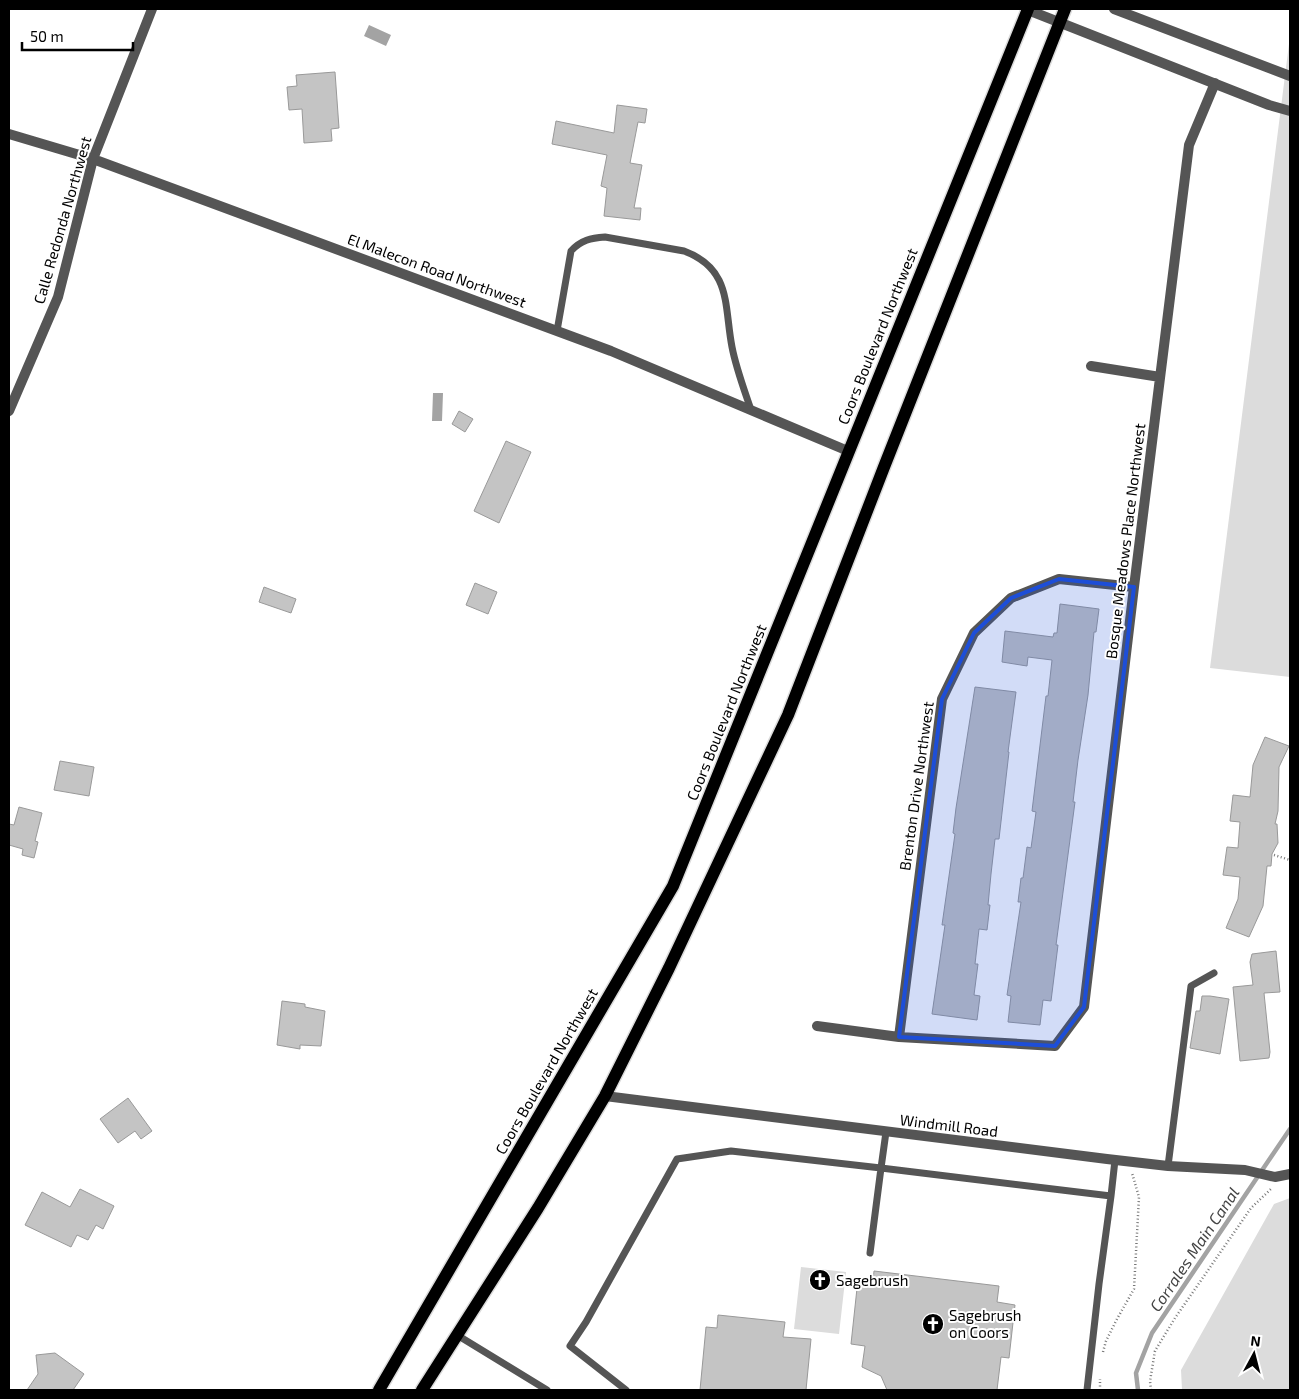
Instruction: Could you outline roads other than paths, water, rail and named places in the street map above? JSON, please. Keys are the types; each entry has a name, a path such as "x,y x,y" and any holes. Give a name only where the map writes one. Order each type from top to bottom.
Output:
{"main road":[{"name":"Coors Boulevard Northwest","path":"379,1390 673,886 1028,9"},
{"path":"422,1390 538,1208 604,1096 669,968 788,715 884,466 1065,9"}],"street":[{"name":"Calle Redonda Northwest","path":"9,410 58,297 93,159 152,9"},
{"path":"1028,9 1269,106 1290,111"},
{"path":"1114,9 1290,76"},
{"name":"Bosque Meadows Place Northwest","path":"898,1037 1055,1046 1084,1007 1189,146 1215,83"},
{"name":"El Malecon Road Northwest","path":"9,134 93,159 610,351 848,451"},
{"path":"1091,366 1160,377"},
{"name":"Brenton Drive Northwest","path":"898,1037 942,699 974,633 1011,598 1059,579 1134,588"},
{"path":"817,1026 898,1037"},
{"name":"Windmill Road","path":"604,1096 1132,1162 1245,1170 1284,1175"}],"lane":[{"path":"557,331 571,251 578,243 592,238 604,237 684,251 696,255 712,269 723,287 734,357 751,410"},
{"path":"1168,1166 1191,986 1214,973"},
{"path":"870,1253 886,1132"},
{"path":"626,1390 570,1346 586,1322 677,1159 731,1152 1111,1196"},
{"path":"1087,1390 1116,1160"},
{"path":"457,1335 548,1390"}],"waterway":[{"name":"Corrales Main Canal","path":"1138,1390 1136,1373 1152,1333 1290,1129"}],"place":[{"name":"Sagebrush","path":"820,1280"},
{"name":"Sagebrush on Coors","path":"933,1324"}]}
